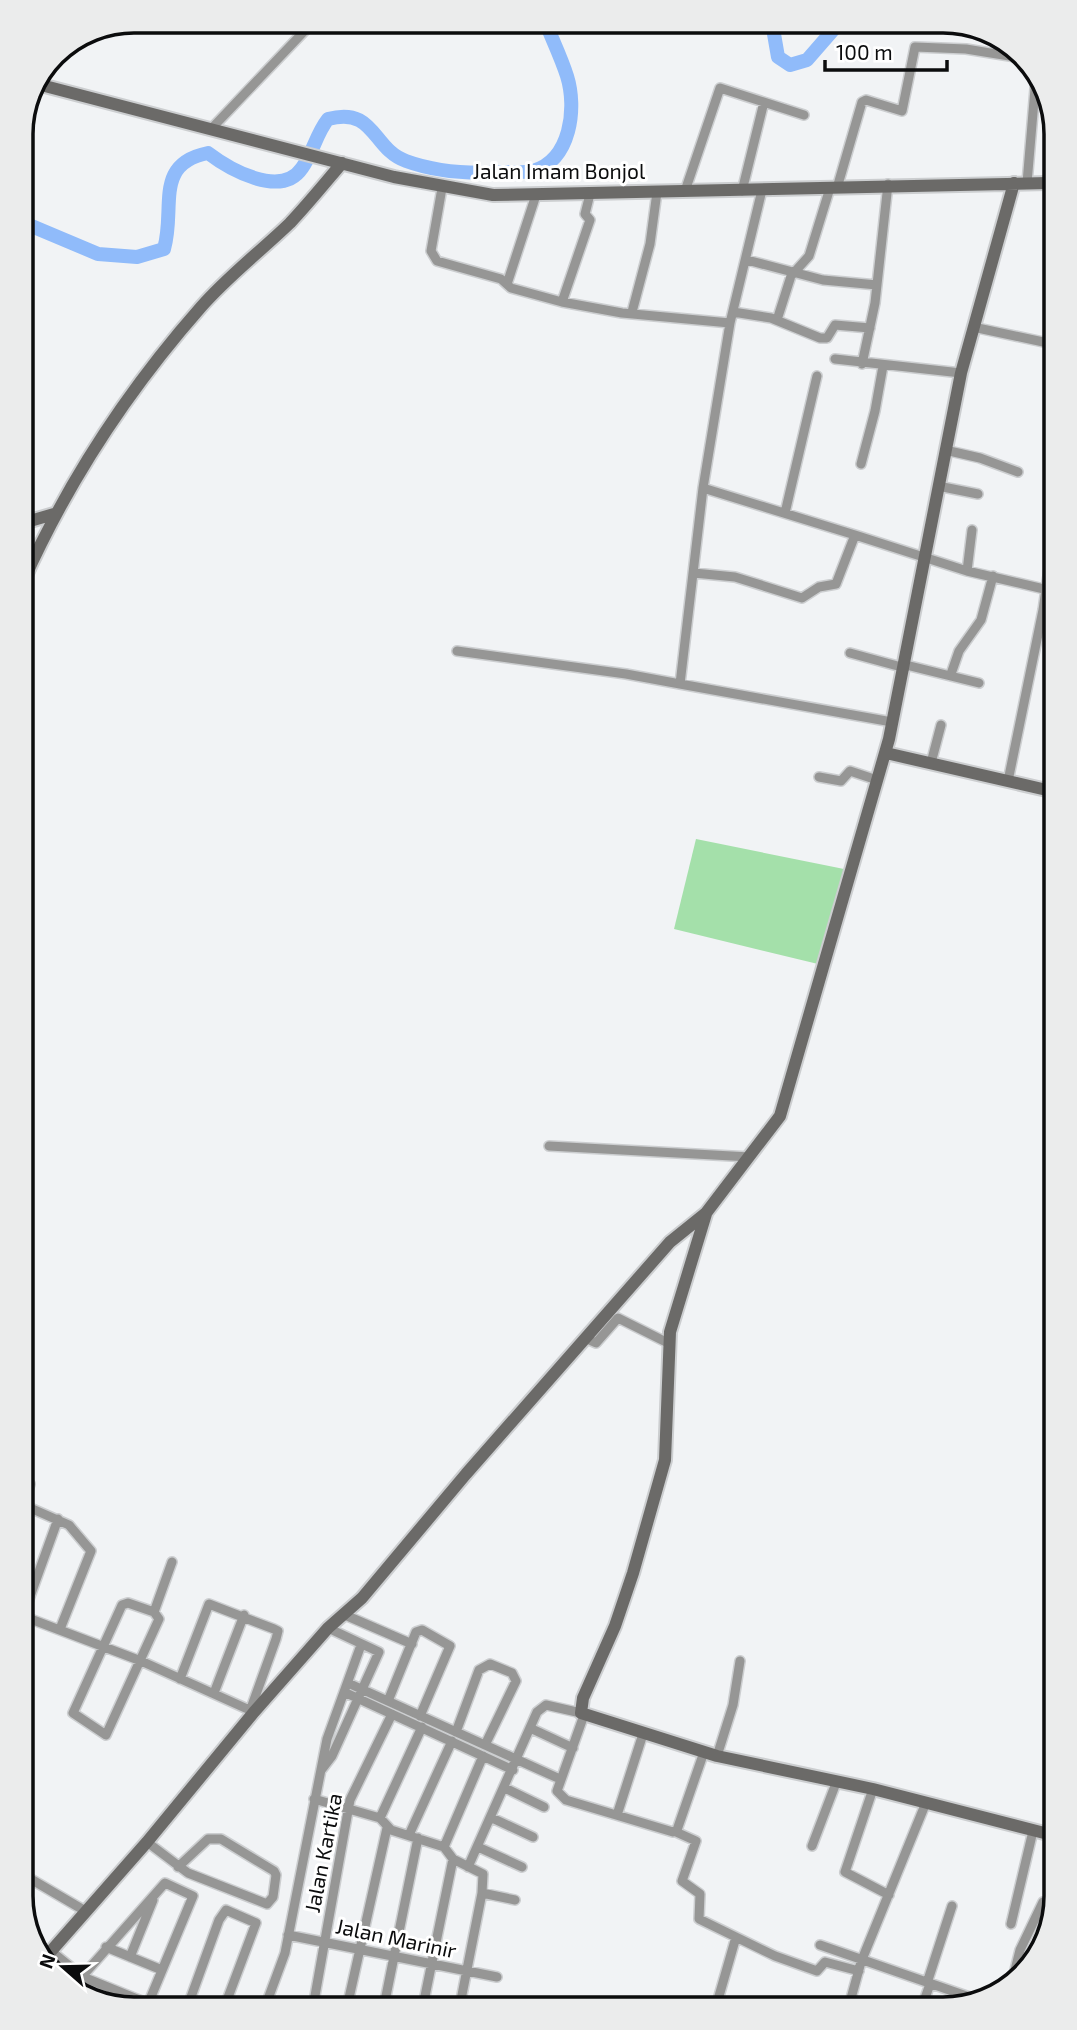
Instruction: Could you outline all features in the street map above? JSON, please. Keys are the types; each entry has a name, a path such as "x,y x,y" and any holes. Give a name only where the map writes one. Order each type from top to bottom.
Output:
{"street":[{"path":"213,127 303,33"},
{"path":"777,320 794,272 809,256 862,102 866,100 902,111 915,47 966,49 1006,56"},
{"name":"Jalan Imam Bonjol","path":"46,86 442,188 493,195 742,191 888,184 1044,183"},
{"path":"685,191 718,90 726,89 804,115"},
{"path":"51,1952 147,1842 252,1711 328,1628 345,1615 670,1242 706,1213 780,1116 884,757 905,667 961,373 973,327 1020,183 1035,93"},
{"path":"742,191 764,102"},
{"path":"33,559 54,514 114,418 148,370 202,305 290,222 342,163"},
{"path":"862,364 877,285 888,184"},
{"path":"442,188 432,245 434,259 501,279 523,292 562,302 730,323"},
{"path":"680,684 703,488 730,323 762,190"},
{"path":"632,312 650,244 657,192"},
{"path":"562,302 590,220 585,214 590,194"},
{"path":"507,284 536,195"},
{"path":"747,260 823,280 877,285"},
{"path":"733,312 777,320 795,330 820,338 827,338 838,324 870,328"},
{"path":"973,327 1044,342"},
{"path":"835,359 961,373"},
{"path":"861,464 883,366"},
{"path":"785,513 817,376"},
{"path":"945,450 980,458 1018,472"},
{"path":"938,486 978,494"},
{"path":"703,488 855,535 884,547 925,555 967,571 1044,589 1044,610 1008,781"},
{"path":"33,520 54,514"},
{"path":"33,526 44,534"},
{"path":"967,571 972,530"},
{"path":"694,573 735,577 802,598 820,587 836,584 855,535"},
{"path":"951,674 959,651 981,621 993,576"},
{"path":"457,652 626,674 892,722"},
{"path":"850,653 905,667 951,674 979,683"},
{"path":"931,764 941,725"},
{"path":"884,757 931,764 1044,789"},
{"path":"819,777 841,781 850,771 877,778"},
{"path":"549,1146 750,1157"},
{"path":"706,1213 673,1319 665,1460 629,1585 615,1626 583,1698 583,1714 557,1791 560,1797 676,1832 696,1841 682,1881 699,1894 697,1918 817,1971 826,1962 860,1966 962,1995"},
{"path":"587,1339 596,1343 618,1318 670,1344"},
{"path":"33,1509 69,1525 91,1553 60,1629"},
{"path":"33,1588 58,1519"},
{"path":"154,1612 172,1562"},
{"path":"128,1603 154,1612 159,1619 108,1733 103,1734 73,1713 122,1605 128,1603"},
{"path":"180,1679 209,1604 244,1615 278,1631 252,1711"},
{"path":"214,1693 244,1615"},
{"path":"345,1615 412,1644"},
{"path":"33,1620 141,1661 252,1711"},
{"path":"322,1770 330,1760 379,1652 328,1628"},
{"path":"388,1701 416,1632 422,1630 450,1646 420,1716"},
{"path":"269,1997 288,1935 327,1740 361,1645"},
{"path":"676,1832 733,1705 740,1661"},
{"path":"386,1997 414,1837 479,1670 490,1664 512,1673 516,1681 485,1745"},
{"path":"346,1688 392,1714 422,1727 485,1745 515,1765"},
{"path":"360,1694 388,1701 420,1716 483,1756 560,1779"},
{"path":"468,1867 537,1712 546,1704 710,1754 873,1790 1044,1833"},
{"name":"Jalan Kartika","path":"315,1997 348,1810 358,1780 392,1714"},
{"path":"380,1818 422,1727"},
{"path":"530,1728 573,1748"},
{"path":"617,1815 643,1734"},
{"path":"444,1847 483,1756"},
{"path":"812,1846 836,1783"},
{"path":"505,1788 544,1807"},
{"path":"873,1790 845,1872 889,1895"},
{"path":"314,1800 380,1818 387,1828 444,1847 453,1859 484,1877 464,1997"},
{"path":"851,1997 860,1966 925,1805"},
{"path":"492,1818 533,1837"},
{"path":"349,1997 387,1828"},
{"path":"1011,1924 1033,1831"},
{"path":"147,1842 177,1867 267,1904 273,1898 276,1875 274,1871 221,1839 208,1839 177,1867"},
{"path":"478,1847 522,1867"},
{"path":"424,1997 453,1859"},
{"path":"33,1880 87,1912"},
{"path":"79,1981 165,1883 193,1896 151,1997"},
{"path":"130,1957 157,1892"},
{"path":"482,1893 515,1900"},
{"path":"1016,1965 1020,1950 1043,1902"},
{"path":"925,1997 952,1906"},
{"path":"191,1997 219,1920 226,1910 255,1922 256,1927 228,1997"},
{"name":"Jalan Marinir","path":"288,1935 496,1977"},
{"path":"719,1997 736,1937"},
{"path":"820,1945 860,1966"},
{"path":"107,1947 162,1970"},
{"path":"57,1961 83,1977 131,1997"},
{"path":"273,1997 275,1983"}],"green space":[{"path":"696,839 844,869 818,964 674,929"}],"waterway":[{"path":"33,227 98,254 137,257 164,249 170,190 173,177 180,167 191,159 208,153 241,173 269,181 281,181 293,177 302,168 328,119 343,117 355,118 364,123 386,148 417,165 465,172 533,171 556,156 563,145 571,117 567,76 550,33"},
{"path":"774,33 778,57 790,65 807,60 831,33"}]}
